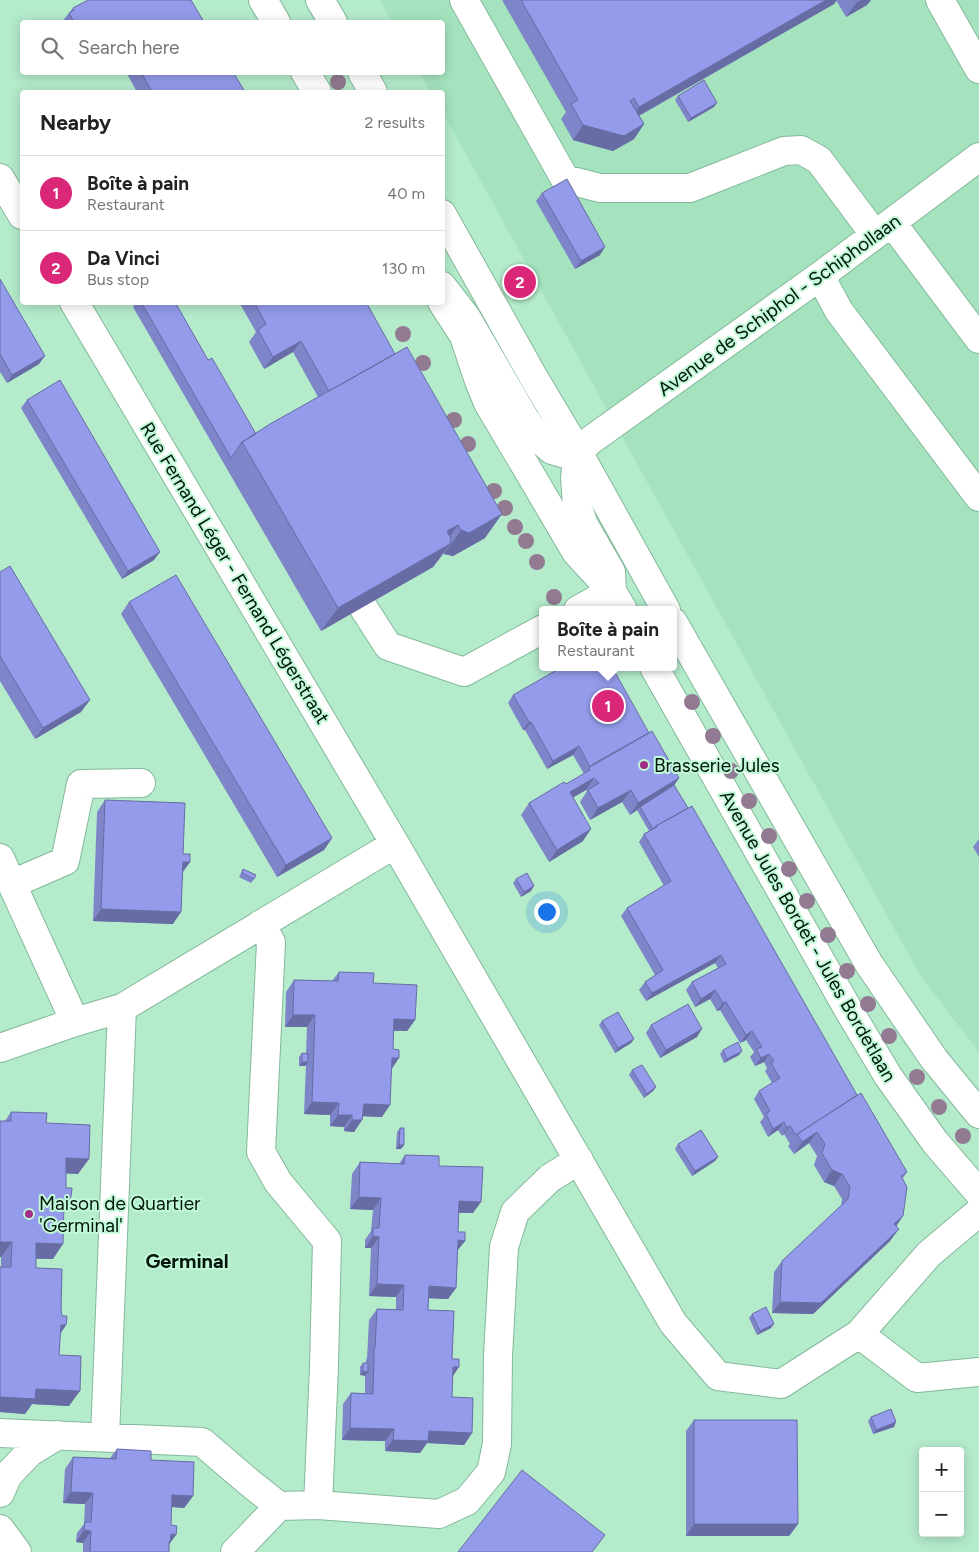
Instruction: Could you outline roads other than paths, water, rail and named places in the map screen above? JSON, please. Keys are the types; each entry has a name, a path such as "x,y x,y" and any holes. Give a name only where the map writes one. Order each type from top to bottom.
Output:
{"street":[{"path":"263,0 275,20"},
{"path":"320,0 332,20"},
{"path":"464,0 565,179 600,188 690,188 784,151 801,150 819,160 884,229 979,339"},
{"path":"940,0 979,69"},
{"path":"307,75 316,90"},
{"path":"364,75 372,90"},
{"name":"Avenue de Schiphol - Schiphollaan","path":"578,452 591,440 820,276 979,157"},
{"path":"0,178 20,213"},
{"path":"445,219 664,606"},
{"path":"820,276 839,311 979,497"},
{"path":"445,290 466,317 538,438 552,450 566,454 578,452"},
{"name":"Rue Fernand Léger - Fernand Légerstraat","path":"76,305 395,844 673,1323 718,1376 781,1384 859,1334 929,1254 979,1212"},
{"path":"444,305 464,336 488,403 576,552 618,600"},
{"path":"578,452 575,478 577,505 584,525 611,572 618,600"},
{"path":"594,606 618,600"},
{"path":"364,607 388,646 464,672 539,631"},
{"name":"Avenue Jules Bordet - Jules Bordetlaan","path":"677,629 869,964 934,1059 979,1114"},
{"name":"Avenue Jules Bordet - Jules Bordetlaan","path":"656,671 888,1076 935,1142 979,1193"},
{"path":"12,884 65,861 81,784 142,783"},
{"path":"0,1048 122,1008 395,844"},
{"path":"0,858 75,1022"},
{"path":"261,924 270,942 261,1152 278,1182 327,1242 318,1505"},
{"path":"105,1437 122,1008"},
{"path":"0,1433 202,1442 279,1506 318,1505 439,1514 467,1501 491,1472 497,1444 498,1356 504,1247 516,1212 550,1178 579,1160"},
{"path":"859,1334 918,1378 979,1372"},
{"path":"0,1493 8,1475 30,1452 58,1435"},
{"path":"235,1552 279,1506"},
{"path":"0,1528 17,1552"}],"place":[{"name":"Da Vinci","path":"520,282"},
{"name":"Boîte à pain","path":"608,706"},
{"name":"Brasserie Jules","path":"644,765"},
{"name":"Maison de Quartier 'Germinal'","path":"29,1214"}],"district":[{"name":"Germinal","path":"187,1261"}]}
